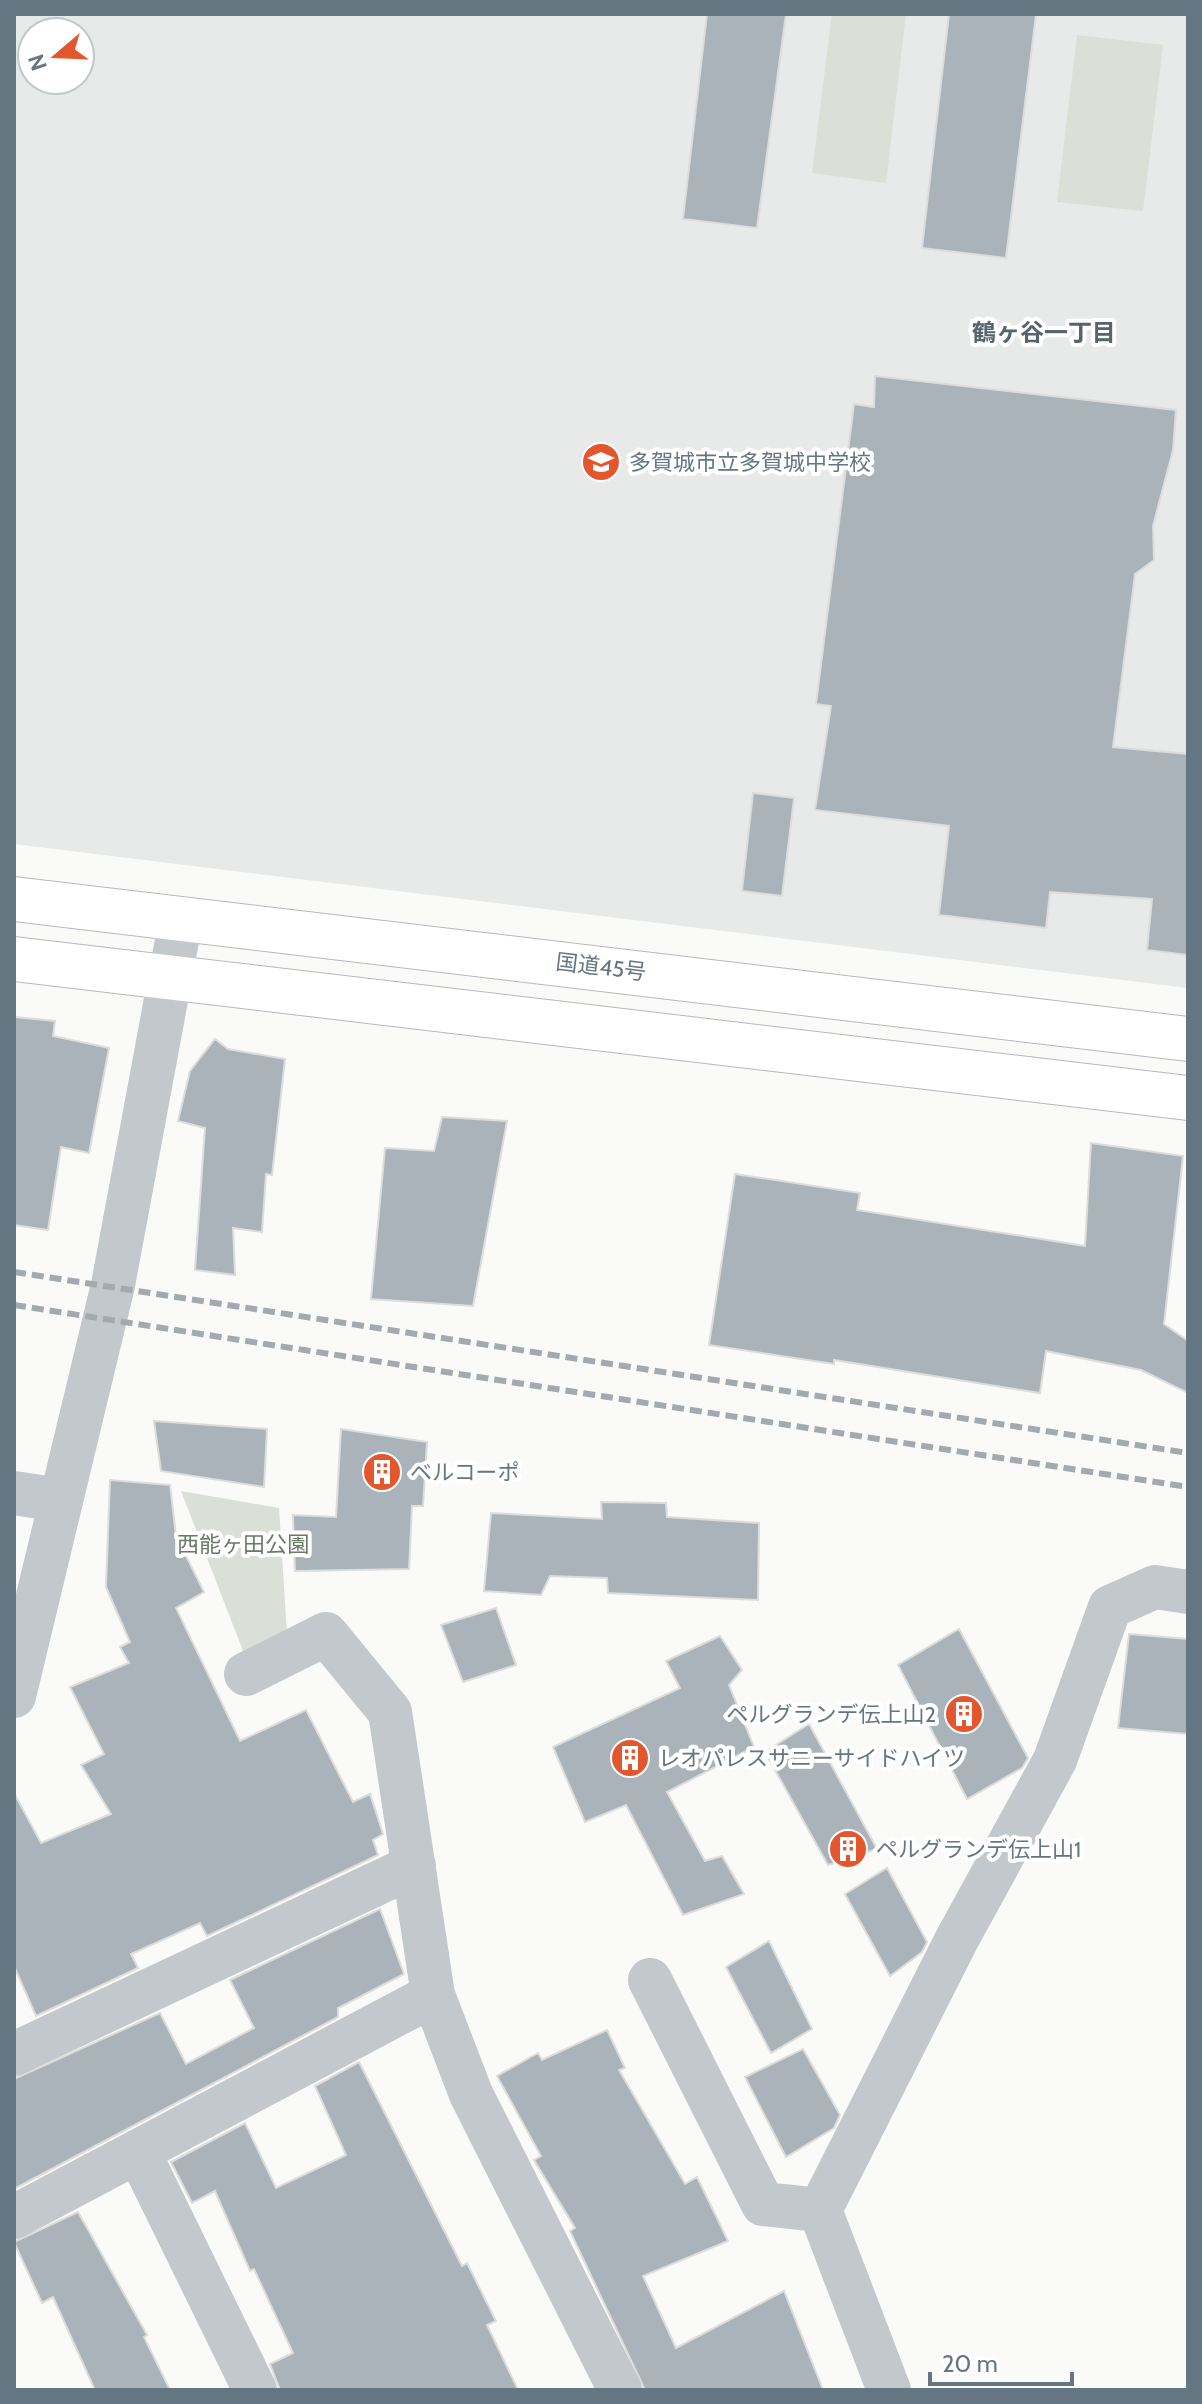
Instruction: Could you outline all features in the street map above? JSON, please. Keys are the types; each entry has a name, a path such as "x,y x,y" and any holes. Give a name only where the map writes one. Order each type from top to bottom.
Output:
{"highway":[{"name":"国道45号","path":"14,899 1188,1039"},
{"path":"14,959 1188,1098"}],"street":[{"path":"14,1696 113,1285 181,919"},
{"path":"14,1493 60,1500"},
{"path":"889,2390 820,2210 957,1939 1055,1760 1110,1607 1155,1587 1188,1592"},
{"path":"246,1674 326,1634 390,1712 433,1995 471,2094 620,2390"},
{"path":"14,2054 414,1866"},
{"path":"650,1980 763,2204 820,2210"},
{"path":"14,2217 433,1995"},
{"path":"138,2151 255,2390"}],"shaded area":[{"name":"多賀城市立多賀城中学校","path":"14,14 1188,14 1188,988 14,844"}],"green space":[{"path":"832,14 906,14 886,183 812,173"},
{"path":"1077,35 1163,45 1143,211 1057,202"},
{"name":"西能ヶ田公園","path":"181,1491 279,1508 287,1633 245,1656"}],"building":[{"path":"707,14 786,14 757,228 683,219"},
{"path":"949,14 1036,14 1006,258 922,248"},
{"path":"875,376 1176,410 1173,450 1153,526 1154,560 1135,574 1113,747 1188,754 1188,955 1147,950 1152,899 1050,892 1046,928 939,915 949,826 815,810 831,706 816,704 854,404 874,407"},
{"path":"753,793 794,798 782,896 742,891"},
{"path":"14,1017 55,1021 53,1036 109,1048 89,1153 61,1147 48,1230 14,1225"},
{"path":"215,1039 228,1049 285,1059 272,1175 266,1174 262,1232 233,1228 235,1275 195,1270 205,1128 178,1121 190,1071"},
{"path":"442,1117 507,1121 473,1306 371,1299 385,1148 434,1151"},
{"path":"1091,1143 1183,1156 1164,1324 1188,1341 1188,1393 1141,1370 1046,1351 1040,1393 834,1360 834,1364 709,1345 735,1174 860,1193 857,1210 1085,1246"},
{"path":"154,1421 267,1429 264,1487 161,1471"},
{"path":"341,1429 427,1442 423,1506 412,1506 409,1569 295,1571 293,1515 336,1517"},
{"path":"110,1480 170,1485 176,1536 204,1592 176,1608 240,1741 306,1710 353,1802 370,1794 383,1834 373,1840 378,1855 207,1936 200,1923 131,1954 138,1968 36,2016 14,1966 14,1793 41,1843 111,1814 81,1765 104,1754 70,1687 129,1663 120,1647 130,1642 106,1587"},
{"path":"601,1502 666,1503 667,1517 759,1523 758,1600 608,1593 607,1578 550,1576 541,1595 484,1591 491,1513 602,1519"},
{"path":"496,1608 516,1665 463,1682 441,1625"},
{"name":"ペルグランデ伝上山2","path":"959,1629 1028,1758 1022,1768 967,1799 898,1665"},
{"path":"1129,1634 1188,1639 1188,1734 1118,1728"},
{"path":"720,1636 742,1670 729,1685 754,1747 667,1792 705,1861 722,1856 744,1894 683,1915 626,1805 585,1822 553,1747 680,1688 666,1661"},
{"path":"809,1724 877,1849 828,1865 765,1752"},
{"path":"887,1868 927,1942 922,1952 890,1976 845,1894"},
{"path":"380,1909 404,1974 338,2008 338,2017 14,2189 14,2079 160,2013 186,2064 254,2028 230,1980"},
{"path":"769,1941 812,2029 771,2053 726,1967"},
{"path":"607,2030 625,2068 619,2070 685,2184 697,2177 728,2241 643,2276 676,2348 784,2291 823,2390 645,2390 570,2231 575,2228 534,2160 541,2156 497,2076 538,2053 542,2060"},
{"path":"803,2049 840,2115 834,2128 786,2157 745,2077"},
{"path":"359,2062 462,2266 467,2263 496,2321 487,2325 518,2390 280,2390 270,2364 293,2353 254,2269 250,2271 215,2191 192,2203 171,2162 245,2123 276,2188 346,2155 315,2086"},
{"path":"78,2212 147,2335 144,2337 170,2390 95,2390 53,2297 42,2303 14,2242"}],"railway":[{"path":"14,1272 1188,1453"},
{"path":"14,1305 1188,1487"}],"place":[{"name":"多賀城市立多賀城中学校","path":"601,462"},
{"name":"ベルコーポ","path":"382,1472"},
{"name":"ペルグランデ伝上山2","path":"964,1714"},
{"name":"レオパレスサニーサイドハイツ","path":"630,1758"},
{"name":"ペルグランデ伝上山1","path":"848,1849"}],"district":[{"name":"鶴ヶ谷一丁目","path":"1044,332"}]}
